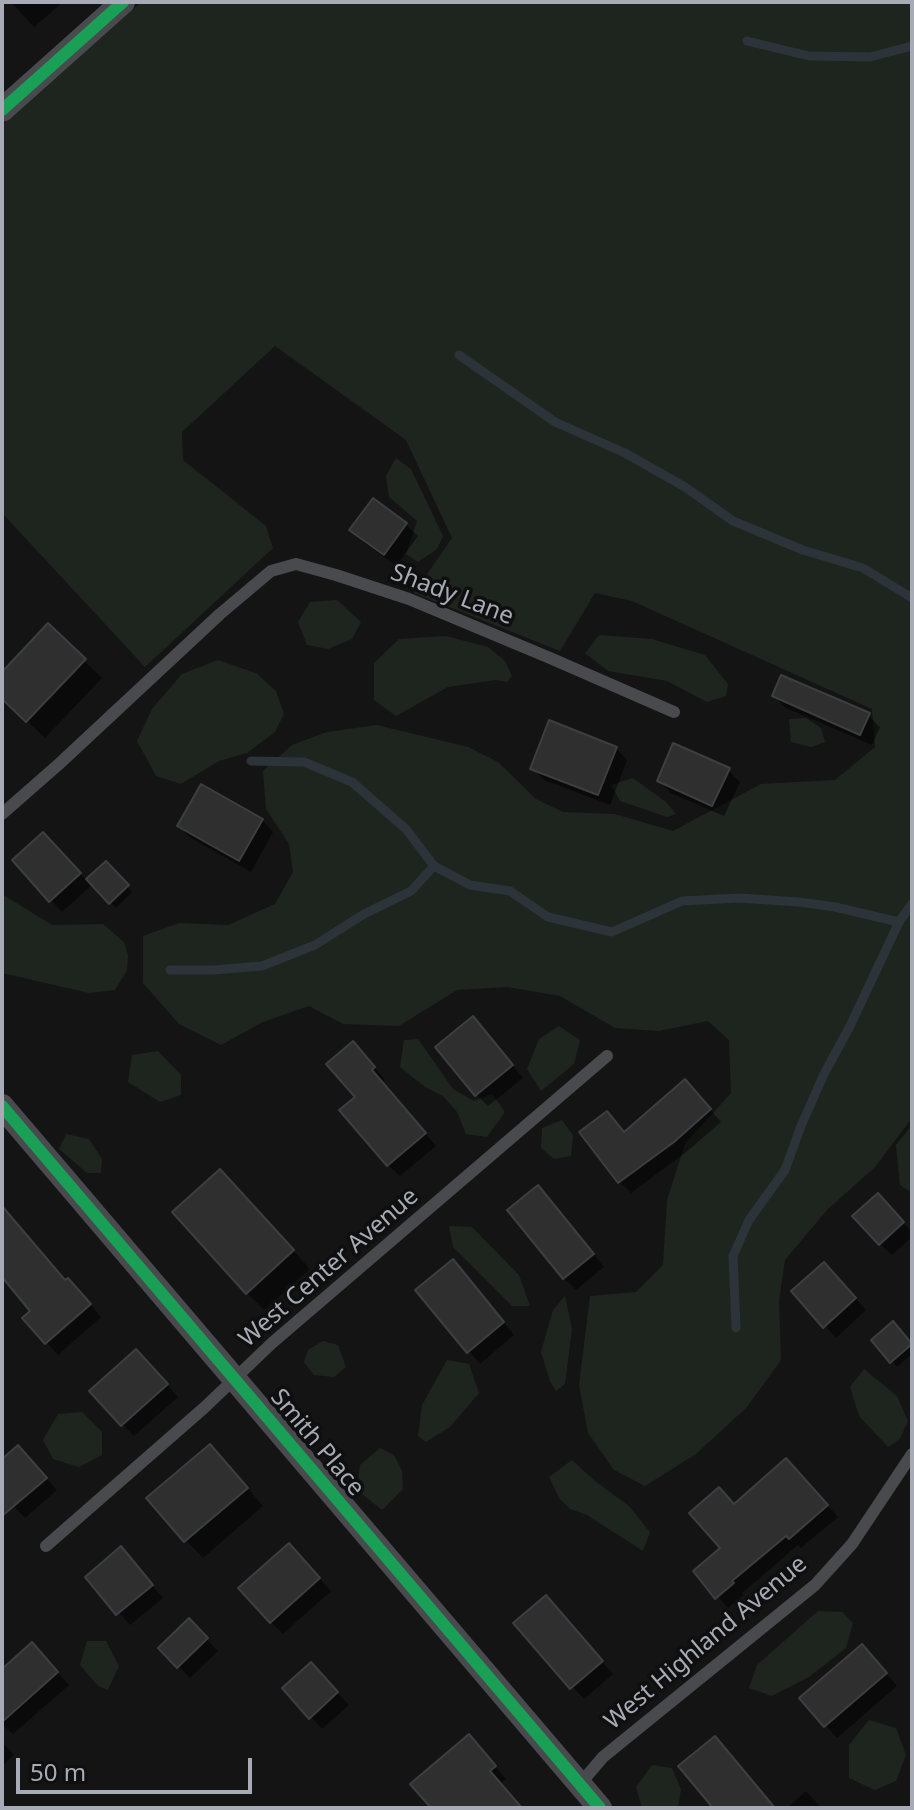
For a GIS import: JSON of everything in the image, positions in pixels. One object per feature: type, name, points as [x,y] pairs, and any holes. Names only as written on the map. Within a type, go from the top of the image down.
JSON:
[{"type":"street","points":[[2,110],[123,2]]},
{"type":"street","name":"Smith Place","points":[[2,1106],[600,1808]]},
{"type":"lane","name":"Shady Lane","points":[[2,814],[220,614],[271,571],[296,564],[409,599],[674,712]]},
{"type":"lane","name":"West Center Avenue","points":[[46,1546],[272,1343],[607,1056]]},
{"type":"lane","name":"West Highland Avenue","points":[[580,1784],[603,1757],[815,1585],[852,1544],[912,1454]]},
{"type":"shaded area","points":[[141,2],[912,2],[912,1118],[875,1167],[827,1210],[785,1260],[779,1301],[781,1360],[747,1407],[696,1454],[645,1486],[614,1470],[588,1433],[579,1385],[590,1296],[636,1292],[663,1265],[667,1200],[685,1144],[731,1093],[729,1040],[708,1021],[659,1031],[615,1028],[560,996],[507,987],[457,990],[399,1026],[343,1024],[309,1006],[263,1022],[221,1045],[179,1024],[143,983],[143,936],[179,923],[228,925],[275,904],[293,872],[289,844],[266,809],[263,771],[292,745],[327,732],[377,725],[468,747],[498,762],[536,799],[563,812],[615,814],[673,831],[761,784],[835,780],[875,747],[872,709],[632,601],[595,593],[560,651],[414,593],[452,538],[406,440],[275,346],[182,432],[183,460],[266,526],[273,548],[145,667],[2,513],[2,125]]},
{"type":"shaded area","points":[[396,458],[411,469],[443,536],[437,549],[418,562],[406,554],[417,521],[389,497],[386,476]]},
{"type":"shaded area","points":[[337,600],[361,622],[352,639],[328,649],[307,645],[298,622],[310,602]]},
{"type":"shaded area","points":[[599,635],[652,639],[705,655],[728,684],[726,696],[707,702],[667,681],[608,671],[585,653]]},
{"type":"shaded area","points":[[446,636],[488,647],[505,661],[512,676],[507,682],[496,680],[448,687],[396,716],[374,700],[374,663],[399,639]]},
{"type":"shaded area","points":[[218,660],[256,673],[276,691],[284,714],[275,732],[247,753],[219,761],[181,784],[156,776],[137,741],[152,709],[182,674]]},
{"type":"shaded area","points":[[806,718],[821,728],[825,742],[811,747],[791,742],[789,719]]},
{"type":"shaded area","points":[[633,778],[666,802],[676,814],[667,817],[620,801],[611,785]]},
{"type":"shaded area","points":[[2,894],[52,925],[103,924],[124,942],[128,955],[127,970],[115,990],[89,993],[2,973]]},
{"type":"shaded area","points":[[559,1026],[580,1040],[574,1064],[541,1091],[527,1069],[539,1039]]},
{"type":"shaded area","points":[[418,1039],[453,1089],[474,1101],[492,1094],[505,1112],[487,1137],[466,1134],[457,1112],[443,1096],[425,1087],[400,1067],[404,1040]]},
{"type":"shaded area","points":[[158,1051],[181,1075],[181,1095],[160,1102],[128,1082],[132,1055]]},
{"type":"shaded area","points":[[562,1120],[573,1135],[571,1156],[554,1159],[541,1148],[542,1128]]},
{"type":"shaded area","points":[[912,1125],[912,1193],[900,1185],[896,1145]]},
{"type":"shaded area","points":[[66,1134],[89,1139],[102,1159],[101,1173],[87,1173],[59,1149]]},
{"type":"shaded area","points":[[449,1226],[472,1227],[519,1275],[530,1306],[512,1306],[453,1247]]},
{"type":"shaded area","points":[[565,1296],[572,1329],[565,1384],[556,1391],[541,1352],[553,1310]]},
{"type":"shaded area","points":[[323,1341],[338,1345],[346,1367],[334,1377],[314,1375],[304,1362],[308,1350]]},
{"type":"shaded area","points":[[447,1360],[469,1364],[479,1393],[450,1427],[426,1442],[418,1436],[422,1405]]},
{"type":"shaded area","points":[[864,1369],[897,1396],[908,1421],[900,1439],[888,1447],[859,1416],[850,1387]]},
{"type":"shaded area","points":[[82,1412],[102,1432],[102,1455],[79,1467],[53,1459],[43,1440],[58,1414]]},
{"type":"shaded area","points":[[380,1448],[394,1455],[402,1471],[403,1489],[382,1510],[357,1490],[360,1465]]},
{"type":"shaded area","points":[[572,1460],[629,1506],[650,1532],[643,1551],[587,1515],[570,1509],[559,1498],[549,1477]]},
{"type":"shaded area","points":[[818,1611],[842,1612],[853,1623],[846,1648],[809,1677],[772,1696],[749,1688],[757,1665]]},
{"type":"shaded area","points":[[87,1641],[106,1641],[119,1666],[108,1690],[98,1686],[80,1665]]},
{"type":"shaded area","points":[[869,1720],[896,1728],[906,1755],[896,1781],[875,1790],[849,1778],[849,1745]]},
{"type":"shaded area","points":[[652,1765],[672,1768],[681,1789],[678,1808],[642,1808],[636,1787]]},
{"type":"building","points":[[373,498],[407,523],[384,555],[349,530]]},
{"type":"building","points":[[48,623],[86,659],[26,722],[2,699],[2,672]]},
{"type":"building","points":[[781,675],[870,713],[860,735],[772,696]]},
{"type":"building","points":[[549,720],[617,747],[598,795],[530,769]]},
{"type":"building","points":[[673,743],[730,768],[712,806],[657,781]]},
{"type":"building","points":[[201,784],[263,819],[239,861],[177,826]]},
{"type":"building","points":[[43,832],[81,873],[49,902],[12,860]]},
{"type":"building","points":[[106,861],[129,885],[109,904],[86,879]]},
{"type":"building","points":[[473,1016],[513,1065],[475,1096],[435,1047]]},
{"type":"building","points":[[353,1041],[375,1067],[372,1070],[426,1133],[387,1166],[339,1110],[355,1097],[326,1064]]},
{"type":"building","points":[[685,1079],[711,1109],[674,1142],[618,1183],[579,1132],[607,1111],[624,1132]]},
{"type":"building","points":[[220,1169],[294,1250],[246,1294],[172,1212]]},
{"type":"building","points":[[538,1185],[594,1254],[563,1279],[507,1210]]},
{"type":"building","points":[[878,1193],[904,1222],[879,1245],[852,1216]]},
{"type":"building","points":[[2,1206],[65,1280],[68,1278],[91,1304],[45,1344],[22,1318],[30,1311],[2,1277]]},
{"type":"building","points":[[453,1259],[504,1322],[467,1353],[415,1290]]},
{"type":"building","points":[[824,1262],[856,1298],[823,1328],[791,1291]]},
{"type":"building","points":[[893,1321],[912,1344],[890,1363],[871,1340]]},
{"type":"building","points":[[136,1349],[168,1384],[121,1426],[89,1391]]},
{"type":"building","points":[[210,1444],[248,1488],[184,1542],[146,1498]]},
{"type":"building","points":[[18,1445],[47,1478],[2,1516],[2,1459]]},
{"type":"building","points":[[786,1458],[828,1505],[789,1539],[786,1536],[715,1599],[693,1571],[720,1548],[689,1513],[719,1487],[734,1504]]},
{"type":"building","points":[[289,1543],[320,1578],[270,1623],[238,1588]]},
{"type":"building","points":[[121,1546],[153,1585],[116,1615],[85,1577]]},
{"type":"building","points":[[546,1595],[603,1661],[570,1689],[513,1623]]},
{"type":"building","points":[[189,1618],[208,1638],[177,1668],[158,1648]]},
{"type":"building","points":[[32,1642],[58,1672],[2,1722],[2,1669]]},
{"type":"building","points":[[862,1644],[887,1673],[824,1727],[799,1698]]},
{"type":"building","points":[[311,1662],[338,1692],[309,1719],[282,1688]]},
{"type":"building","points":[[469,1734],[496,1766],[490,1771],[522,1808],[431,1808],[410,1784]]},
{"type":"building","points":[[715,1736],[775,1808],[713,1808],[678,1766]]},
{"type":"waterway","points":[[747,41],[809,56],[870,57],[912,46]]},
{"type":"waterway","points":[[459,355],[555,422],[625,453],[685,487],[733,521],[803,550],[863,568],[912,598]]},
{"type":"waterway","points":[[251,761],[304,762],[352,782],[406,829],[434,866],[470,885],[510,891],[548,917],[612,932],[682,901],[739,898],[835,907],[899,922]]},
{"type":"waterway","points":[[170,970],[262,966],[315,945],[364,914],[411,891],[434,866]]},
{"type":"waterway","points":[[736,1328],[733,1256],[749,1220],[785,1170],[824,1074],[899,922],[912,904]]},
{"type":"cycle path","points":[[2,110],[123,2]]},
{"type":"cycle path","points":[[2,1106],[600,1808]]}]
